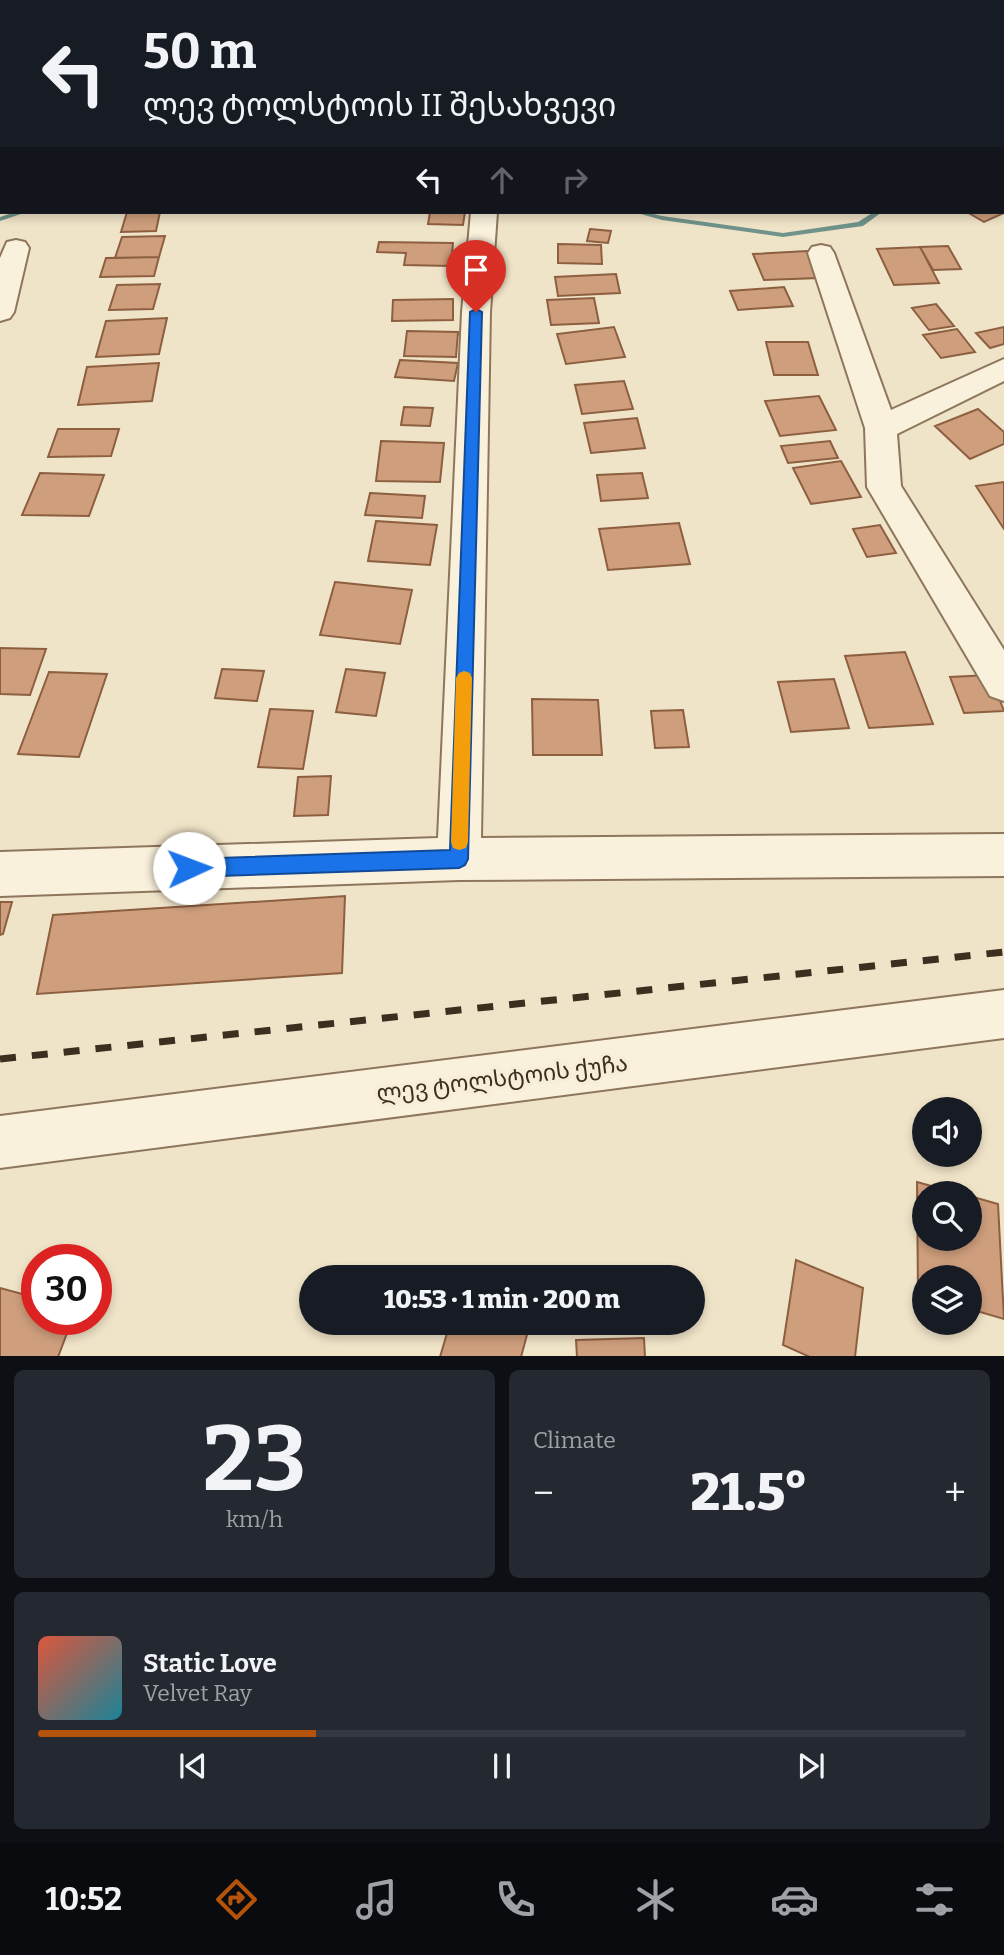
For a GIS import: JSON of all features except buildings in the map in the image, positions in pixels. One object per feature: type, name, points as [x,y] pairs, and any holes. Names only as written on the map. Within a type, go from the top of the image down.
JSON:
[{"type":"street","points":[[459,859],[476,312],[484,214]]},
{"type":"street","points":[[0,312],[16,248]]},
{"type":"street","points":[[821,253],[881,428],[884,487],[1004,684]]},
{"type":"street","points":[[881,428],[1004,369]]},
{"type":"street","points":[[0,874],[459,859],[1004,855]]},
{"type":"street","name":"ლევ ტოლსტოის ქუჩა","points":[[0,1142],[1004,1014]]},
{"type":"waterway","points":[[0,219],[16,214]]},
{"type":"waterway","points":[[646,214],[783,235],[860,224],[875,214]]},
{"type":"railway","points":[[0,1059],[1004,952]]},
{"type":"slow traffic","points":[[459,842],[464,678]]},
{"type":"route","points":[[189,868],[459,859],[476,312]]}]
